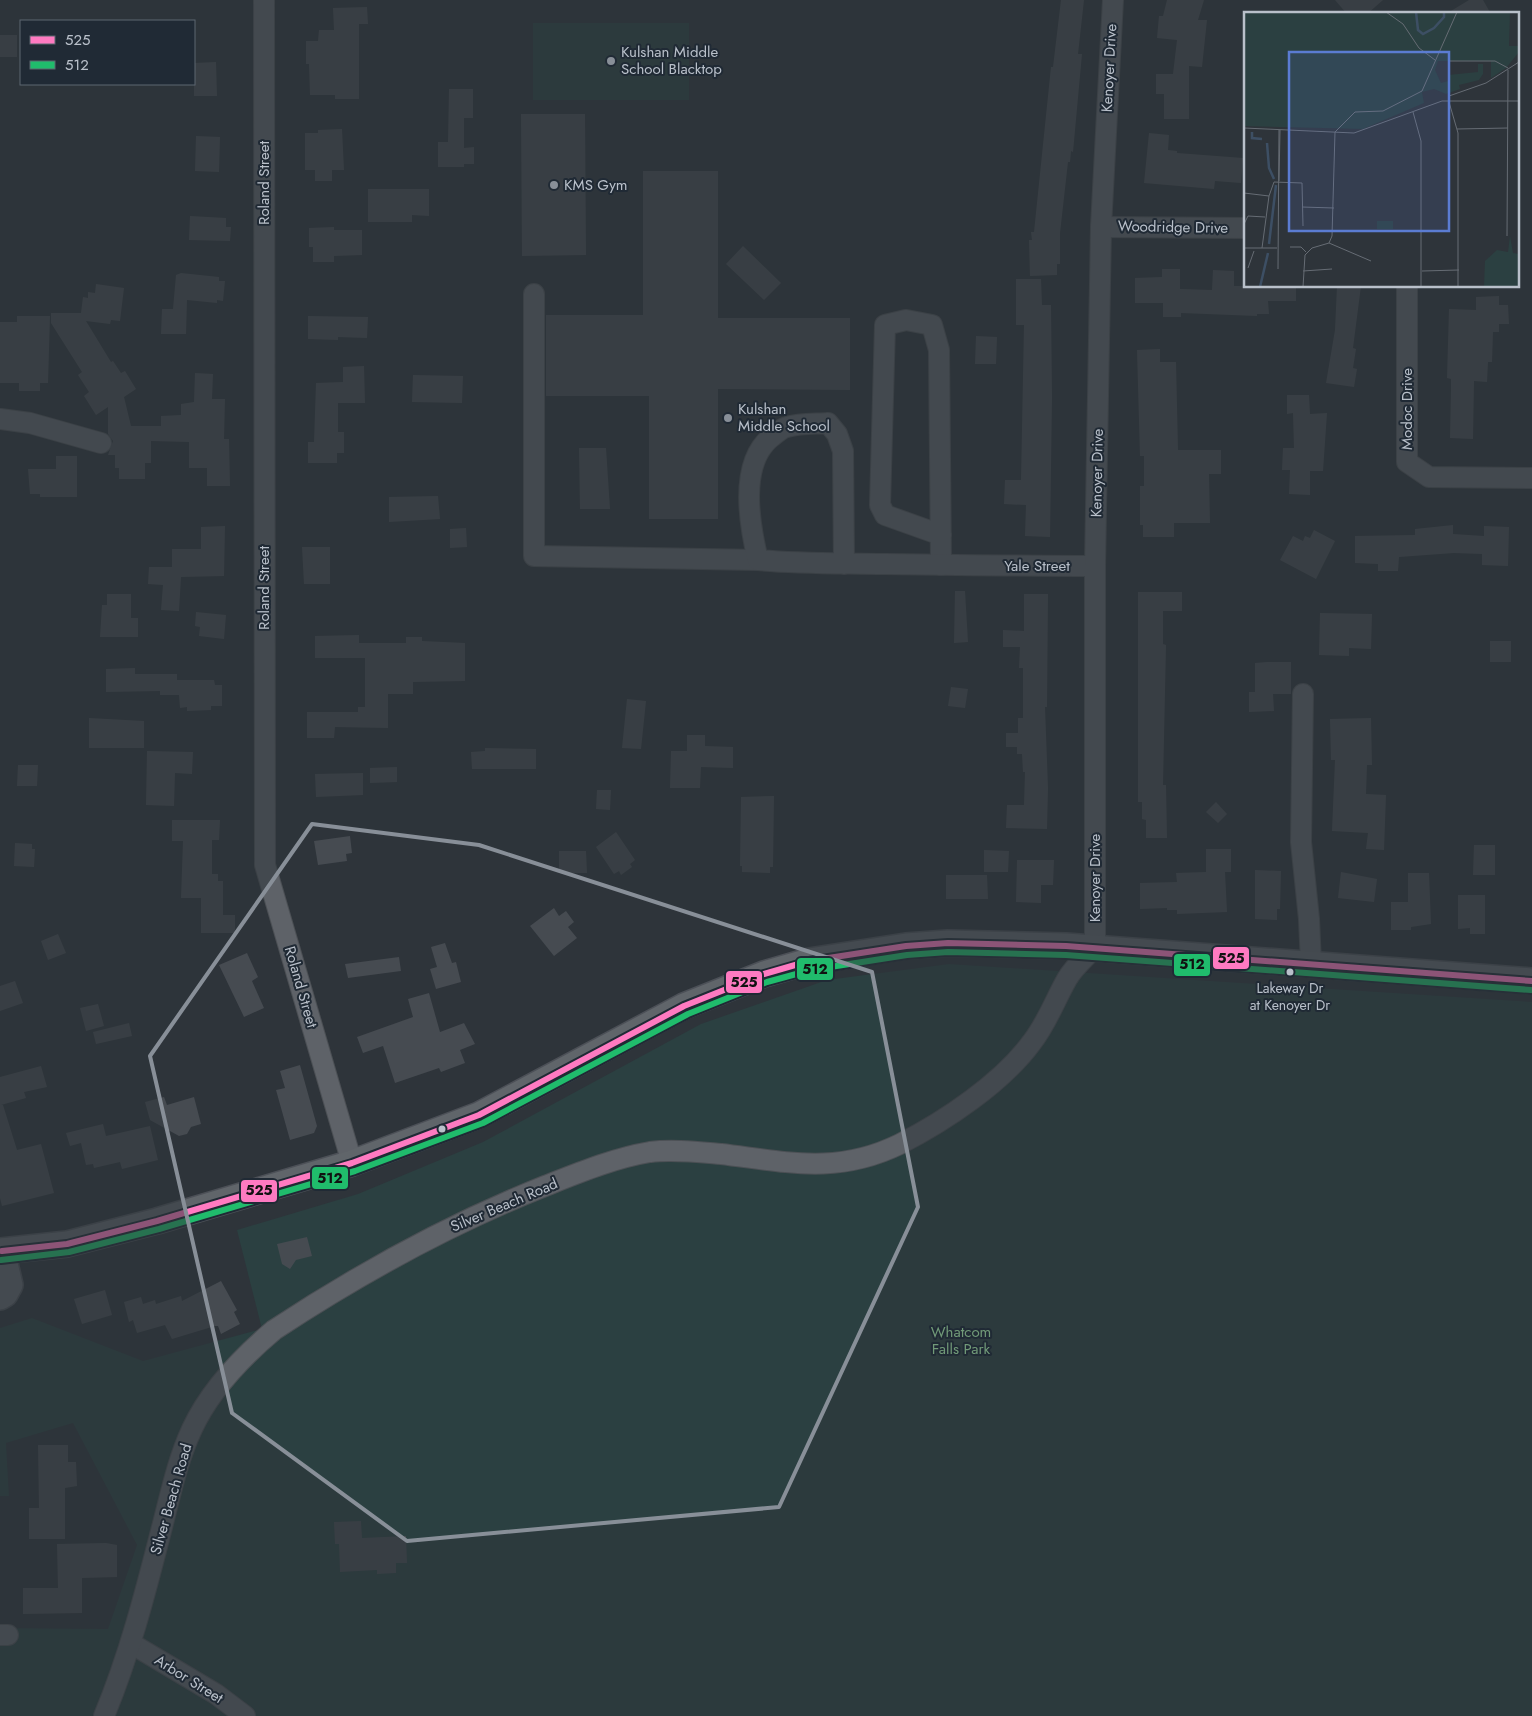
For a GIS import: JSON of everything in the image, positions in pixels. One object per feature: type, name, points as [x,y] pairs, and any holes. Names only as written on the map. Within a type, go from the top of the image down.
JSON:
[{"type":"main road","points":[[0,1297],[5,1294],[10,1285],[1,1248],[67,1244],[157,1221],[352,1163],[479,1115],[684,1006],[769,972],[809,961],[948,942],[1095,947],[1532,981]]},
{"type":"street","name":"Roland Street","points":[[264,0],[265,865],[352,1163]]},
{"type":"street","name":"Kenoyer Drive","points":[[1095,947],[1095,566],[1101,227],[1113,0]]},
{"type":"street","name":"Woodridge Drive","points":[[1101,227],[1244,228]]},
{"type":"street","name":"Modoc Drive","points":[[1407,288],[1407,462],[1429,477],[1532,478]]},
{"type":"street","name":"Yale Street","points":[[534,294],[534,556],[758,560],[844,564],[1095,566]]},
{"type":"street","points":[[940,535],[885,515],[880,505],[885,325],[906,320],[932,325],[939,350],[941,565]]},
{"type":"street","points":[[0,419],[30,423],[102,443]]},
{"type":"street","points":[[758,560],[750,512],[750,471],[756,453],[770,438],[785,427],[828,423],[837,434],[843,451],[844,564]]},
{"type":"street","points":[[1303,694],[1301,842],[1309,919],[1311,964]]},
{"type":"street","name":"Silver Beach Road","points":[[104,1716],[132,1644],[176,1473],[192,1429],[207,1403],[230,1373],[255,1346],[274,1330],[453,1225],[570,1176],[634,1156],[652,1152],[696,1152],[792,1162],[835,1164],[872,1155],[901,1143],[976,1095],[1006,1070],[1032,1042],[1046,1021],[1068,977],[1095,947]]},
{"type":"street","name":"Arbor Street","points":[[132,1644],[216,1694],[245,1716]]},
{"type":"highlighted area","points":[[312,824],[479,845],[872,972],[918,1207],[779,1507],[407,1541],[232,1413],[150,1056]]},
{"type":"green space","name":"Kulshan Middle School Blacktop","points":[[533,23],[689,23],[689,100],[533,100]]},
{"type":"green space","name":"Whatcom Falls Park","points":[[949,964],[1532,1002],[1532,1716],[0,1716],[0,1628],[108,1629],[137,1545],[73,1423],[6,1443],[9,1496],[0,1496],[0,1328],[32,1318],[143,1361],[262,1329],[237,1230],[358,1194],[483,1142],[701,1024],[827,980]]},
{"type":"building","points":[[1061,0],[1084,0],[1078,54],[1082,54],[1073,152],[1071,151],[1070,162],[1068,162],[1060,233],[1060,264],[1057,264],[1057,275],[1030,276],[1029,240],[1032,240],[1031,232],[1034,232],[1051,67],[1053,67]]},
{"type":"building","points":[[1167,0],[1204,0],[1198,20],[1207,20],[1202,67],[1189,66],[1189,119],[1164,119],[1164,94],[1156,94],[1156,74],[1173,74],[1177,40],[1157,38],[1159,16],[1163,16]]},
{"type":"building","points":[[1335,0],[1383,0],[1369,12],[1345,12]]},
{"type":"building","points":[[1469,0],[1483,0],[1490,12],[1449,12]]},
{"type":"building","points":[[367,7],[368,24],[359,24],[359,99],[335,99],[335,95],[310,95],[309,64],[306,64],[306,41],[318,41],[319,30],[334,30],[333,8]]},
{"type":"building","points":[[0,35],[17,35],[17,57],[0,57]]},
{"type":"building","points":[[216,62],[217,96],[194,96],[195,63]]},
{"type":"building","points":[[449,89],[473,89],[473,118],[464,118],[464,148],[474,147],[474,164],[464,164],[464,167],[438,167],[438,142],[448,142]]},
{"type":"building","name":"KMS Gym","points":[[521,114],[585,114],[586,255],[522,256]]},
{"type":"building","points":[[342,129],[344,170],[332,170],[332,181],[315,181],[315,170],[305,170],[305,133],[318,133],[318,130]]},
{"type":"building","points":[[1149,133],[1169,135],[1168,150],[1177,151],[1177,153],[1243,158],[1241,183],[1215,181],[1214,189],[1144,183]]},
{"type":"building","points":[[196,136],[220,137],[219,172],[195,171]]},
{"type":"building","points":[[643,171],[718,171],[718,318],[850,318],[850,390],[718,389],[718,519],[649,519],[649,396],[546,396],[546,315],[643,315]]},
{"type":"building","points":[[368,189],[429,189],[429,216],[412,215],[412,222],[368,222]]},
{"type":"building","points":[[190,216],[226,218],[226,227],[231,227],[230,241],[189,240]]},
{"type":"building","points":[[334,227],[334,230],[362,230],[362,255],[334,256],[334,262],[313,262],[313,247],[309,247],[309,228]]},
{"type":"building","points":[[743,246],[781,283],[764,300],[726,264]]},
{"type":"building","points":[[1162,269],[1180,269],[1180,289],[1212,290],[1213,270],[1234,271],[1234,286],[1244,286],[1244,288],[1296,288],[1296,301],[1268,301],[1269,314],[1257,314],[1257,316],[1181,313],[1181,317],[1163,317],[1163,303],[1135,303],[1135,278],[1162,277]]},
{"type":"building","points":[[181,273],[219,277],[219,281],[225,281],[223,301],[217,300],[217,303],[187,300],[186,334],[161,334],[162,309],[173,309],[176,275]]},
{"type":"building","points":[[1016,279],[1041,279],[1042,305],[1051,305],[1050,537],[1025,536],[1026,505],[1004,504],[1005,480],[1021,480],[1024,325],[1016,325]]},
{"type":"building","points":[[96,284],[124,288],[120,321],[111,320],[110,324],[86,321],[111,362],[113,361],[121,373],[125,371],[136,389],[124,397],[131,426],[161,426],[161,416],[181,415],[181,404],[194,402],[195,373],[213,374],[212,399],[225,399],[224,439],[229,439],[230,486],[207,486],[207,468],[189,468],[189,442],[151,441],[151,463],[145,463],[145,479],[119,479],[119,468],[115,468],[115,455],[108,455],[113,441],[108,434],[108,407],[96,415],[84,396],[89,392],[78,375],[82,372],[51,323],[51,313],[81,313],[83,297],[88,298],[88,292],[95,293]]},
{"type":"building","points":[[1337,288],[1361,288],[1353,348],[1356,349],[1353,368],[1357,369],[1354,387],[1326,383],[1335,330]]},
{"type":"building","points":[[1499,296],[1499,305],[1508,305],[1509,324],[1499,324],[1499,332],[1493,332],[1492,362],[1488,362],[1487,382],[1474,381],[1473,439],[1450,438],[1451,379],[1447,378],[1449,309],[1476,310],[1476,297]]},
{"type":"building","points":[[17,316],[50,316],[48,383],[40,383],[40,391],[19,391],[19,383],[0,383],[0,322],[17,322]]},
{"type":"building","points":[[308,316],[368,317],[367,338],[338,337],[338,340],[308,339]]},
{"type":"building","points":[[976,336],[997,337],[996,364],[975,364]]},
{"type":"building","points":[[1160,349],[1160,362],[1176,362],[1178,450],[1221,450],[1221,474],[1209,474],[1210,523],[1174,523],[1174,537],[1143,537],[1143,525],[1140,525],[1140,486],[1144,486],[1144,456],[1140,456],[1137,350]]},
{"type":"building","points":[[364,366],[365,403],[338,403],[338,432],[344,432],[344,453],[337,453],[337,463],[308,463],[308,442],[314,442],[316,383],[343,382],[343,367]]},
{"type":"building","points":[[413,375],[463,376],[462,403],[412,402]]},
{"type":"building","points":[[1287,395],[1309,395],[1310,414],[1327,413],[1323,471],[1310,471],[1310,495],[1289,494],[1290,470],[1282,470],[1283,448],[1294,448],[1293,413],[1287,414]]},
{"type":"building","points":[[579,448],[606,448],[610,509],[580,509]]},
{"type":"building","points":[[56,456],[77,456],[77,497],[40,497],[40,494],[30,494],[28,469],[56,469]]},
{"type":"building","points":[[438,496],[440,519],[389,522],[389,497]]},
{"type":"building","points":[[1453,525],[1453,534],[1484,536],[1484,526],[1509,527],[1508,566],[1482,565],[1482,554],[1454,553],[1399,557],[1398,571],[1378,571],[1378,564],[1355,563],[1355,536],[1415,535],[1415,529]]},
{"type":"building","points":[[225,526],[224,576],[181,577],[179,611],[161,610],[163,585],[148,584],[149,567],[172,567],[172,549],[201,549],[201,527]]},
{"type":"building","points":[[466,528],[467,547],[450,548],[450,529]]},
{"type":"building","points":[[1314,530],[1335,541],[1316,579],[1280,560],[1293,536],[1303,541],[1305,536],[1310,538]]},
{"type":"building","points":[[302,547],[330,547],[330,584],[304,584]]},
{"type":"building","points":[[955,591],[965,591],[968,642],[954,643]]},
{"type":"building","points":[[1138,592],[1182,592],[1182,611],[1163,611],[1163,644],[1166,645],[1163,785],[1166,785],[1167,838],[1146,838],[1146,820],[1142,819],[1142,802],[1138,802]]},
{"type":"building","points":[[107,594],[131,594],[131,618],[138,618],[138,637],[100,637],[102,605],[107,605]]},
{"type":"building","points":[[1024,594],[1048,594],[1047,707],[1045,707],[1048,788],[1047,829],[1006,828],[1007,805],[1024,805],[1025,772],[1023,772],[1022,754],[1017,754],[1017,747],[1006,747],[1006,733],[1018,733],[1018,718],[1023,718],[1023,668],[1019,668],[1020,647],[1003,647],[1003,630],[1024,631]]},
{"type":"building","points":[[196,612],[226,615],[224,639],[199,636],[200,627],[195,626]]},
{"type":"building","points":[[1320,613],[1372,614],[1371,649],[1349,648],[1349,656],[1319,655]]},
{"type":"building","points":[[359,635],[359,643],[406,643],[406,637],[422,637],[422,641],[465,643],[465,681],[413,682],[413,694],[388,694],[388,728],[335,727],[334,738],[307,738],[307,712],[358,712],[358,707],[365,707],[365,658],[315,658],[315,636]]},
{"type":"building","points":[[1490,641],[1511,641],[1511,662],[1490,662]]},
{"type":"building","points":[[1291,662],[1291,694],[1273,694],[1274,711],[1249,712],[1249,692],[1255,692],[1255,663]]},
{"type":"building","points":[[135,668],[135,674],[177,674],[177,680],[214,680],[215,685],[222,685],[222,706],[211,706],[211,710],[187,711],[187,707],[180,708],[179,695],[160,695],[160,691],[106,692],[106,669]]},
{"type":"building","points":[[951,687],[968,689],[965,708],[948,706]]},
{"type":"building","points":[[627,699],[646,701],[641,749],[622,748]]},
{"type":"building","points":[[89,718],[144,721],[144,748],[89,748]]},
{"type":"building","points":[[1371,718],[1372,765],[1367,765],[1366,794],[1386,795],[1384,850],[1366,849],[1368,833],[1332,831],[1335,760],[1331,760],[1330,719]]},
{"type":"building","points":[[687,735],[705,735],[705,746],[733,747],[733,768],[701,767],[700,788],[670,788],[671,751],[687,751]]},
{"type":"building","points":[[485,748],[536,749],[536,769],[472,769],[471,752],[485,751]]},
{"type":"building","points":[[147,751],[193,752],[192,774],[175,773],[174,806],[146,805]]},
{"type":"building","points":[[18,765],[38,765],[37,786],[17,786]]},
{"type":"building","points":[[397,767],[397,782],[370,783],[370,768]]},
{"type":"building","points":[[363,773],[363,795],[316,797],[315,774]]},
{"type":"building","points":[[597,790],[611,790],[610,810],[596,809]]},
{"type":"building","points":[[774,796],[773,867],[770,867],[770,873],[742,872],[742,866],[740,866],[741,797]]},
{"type":"building","points":[[1216,802],[1227,814],[1218,823],[1206,812]]},
{"type":"building","points":[[172,820],[220,820],[219,840],[212,840],[212,874],[218,874],[218,881],[223,881],[223,915],[235,915],[235,933],[201,933],[201,898],[181,898],[183,841],[172,841]]},
{"type":"building","points":[[616,832],[635,860],[630,864],[632,867],[621,875],[619,871],[614,874],[596,847]]},
{"type":"building","points":[[350,836],[352,853],[346,854],[347,861],[318,865],[314,841]]},
{"type":"building","points":[[15,843],[32,844],[32,849],[35,849],[34,867],[14,866]]},
{"type":"building","points":[[1474,845],[1495,845],[1495,875],[1473,875]]},
{"type":"building","points":[[1206,849],[1231,849],[1231,872],[1225,872],[1227,912],[1177,914],[1177,910],[1167,910],[1167,908],[1140,909],[1140,883],[1177,882],[1176,873],[1206,872]]},
{"type":"building","points":[[984,850],[1009,851],[1008,872],[984,872]]},
{"type":"building","points":[[559,851],[586,851],[587,873],[559,873]]},
{"type":"building","points":[[1017,860],[1054,860],[1053,885],[1041,885],[1041,903],[1016,902]]},
{"type":"building","points":[[1255,870],[1281,871],[1280,909],[1277,909],[1277,920],[1255,919]]},
{"type":"building","points":[[1341,872],[1377,879],[1374,902],[1338,898]]},
{"type":"building","points":[[1408,873],[1429,873],[1431,924],[1411,927],[1411,930],[1391,930],[1391,902],[1408,902]]},
{"type":"building","points":[[946,875],[987,875],[988,899],[946,899]]},
{"type":"building","points":[[1458,895],[1485,895],[1485,934],[1470,934],[1470,928],[1458,929]]},
{"type":"building","points":[[554,908],[559,916],[566,911],[574,922],[568,927],[577,938],[554,956],[530,926]]},
{"type":"building","points":[[58,934],[66,953],[48,960],[41,941]]},
{"type":"building","points":[[445,943],[452,963],[456,962],[461,982],[436,989],[430,969],[437,967],[431,947]]},
{"type":"building","points":[[247,953],[258,977],[252,981],[264,1008],[244,1017],[219,965]]},
{"type":"building","points":[[399,957],[401,971],[348,978],[345,964]]},
{"type":"building","points":[[15,981],[23,1003],[0,1011],[0,986]]},
{"type":"building","points":[[429,993],[440,1032],[464,1023],[475,1044],[460,1050],[465,1063],[441,1072],[439,1068],[395,1083],[383,1046],[363,1053],[357,1037],[413,1017],[408,999]]},
{"type":"building","points":[[98,1004],[104,1026],[86,1031],[80,1008]]},
{"type":"building","points":[[129,1023],[132,1036],[96,1044],[93,1032]]},
{"type":"building","points":[[300,1065],[317,1126],[314,1133],[290,1140],[276,1090],[285,1088],[280,1071]]},
{"type":"building","points":[[41,1066],[47,1087],[24,1092],[26,1098],[1,1105],[3,1105],[17,1150],[41,1144],[54,1193],[2,1206],[0,1198],[0,1077]]},
{"type":"building","points":[[164,1097],[167,1105],[194,1097],[201,1124],[191,1127],[187,1134],[179,1136],[150,1120],[145,1102]]},
{"type":"building","points":[[103,1124],[106,1136],[150,1126],[158,1160],[122,1169],[120,1162],[94,1168],[93,1164],[86,1165],[81,1143],[70,1146],[66,1133]]},
{"type":"building","points":[[307,1237],[312,1256],[296,1260],[290,1269],[282,1264],[277,1244]]},
{"type":"building","points":[[221,1281],[237,1310],[234,1312],[240,1324],[221,1334],[218,1326],[215,1326],[172,1339],[165,1325],[137,1333],[133,1320],[129,1322],[124,1302],[141,1297],[143,1304],[155,1300],[156,1304],[181,1296],[182,1301]]},
{"type":"building","points":[[105,1290],[112,1315],[82,1324],[74,1299]]},
{"type":"building","points":[[38,1445],[68,1445],[68,1462],[76,1462],[77,1486],[65,1488],[65,1539],[29,1539],[29,1508],[39,1508]]},
{"type":"building","points":[[361,1521],[362,1538],[406,1536],[407,1563],[396,1563],[396,1573],[377,1574],[377,1570],[340,1572],[339,1544],[335,1544],[334,1522]]},
{"type":"building","points":[[106,1543],[117,1545],[117,1577],[82,1578],[82,1613],[23,1614],[23,1588],[58,1588],[57,1544]]},
{"type":"transit line","name":"525","points":[[2,1251],[67,1244],[157,1221],[352,1163],[479,1115],[684,1006],[764,974],[809,961],[906,946],[948,943],[1066,946],[1532,981]]},
{"type":"transit line","name":"512","points":[[1,1260],[69,1252],[159,1229],[355,1171],[483,1123],[688,1014],[767,982],[811,970],[907,955],[948,952],[1066,955],[1531,990]]},
{"type":"place","name":"Kulshan Middle School Blacktop","points":[[611,61]]},
{"type":"place","name":"KMS Gym","points":[[554,185]]},
{"type":"place","name":"Kulshan Middle School","points":[[728,418]]},
{"type":"place","name":"Lakeway Dr at Kenoyer Dr","points":[[1290,972]]}]
